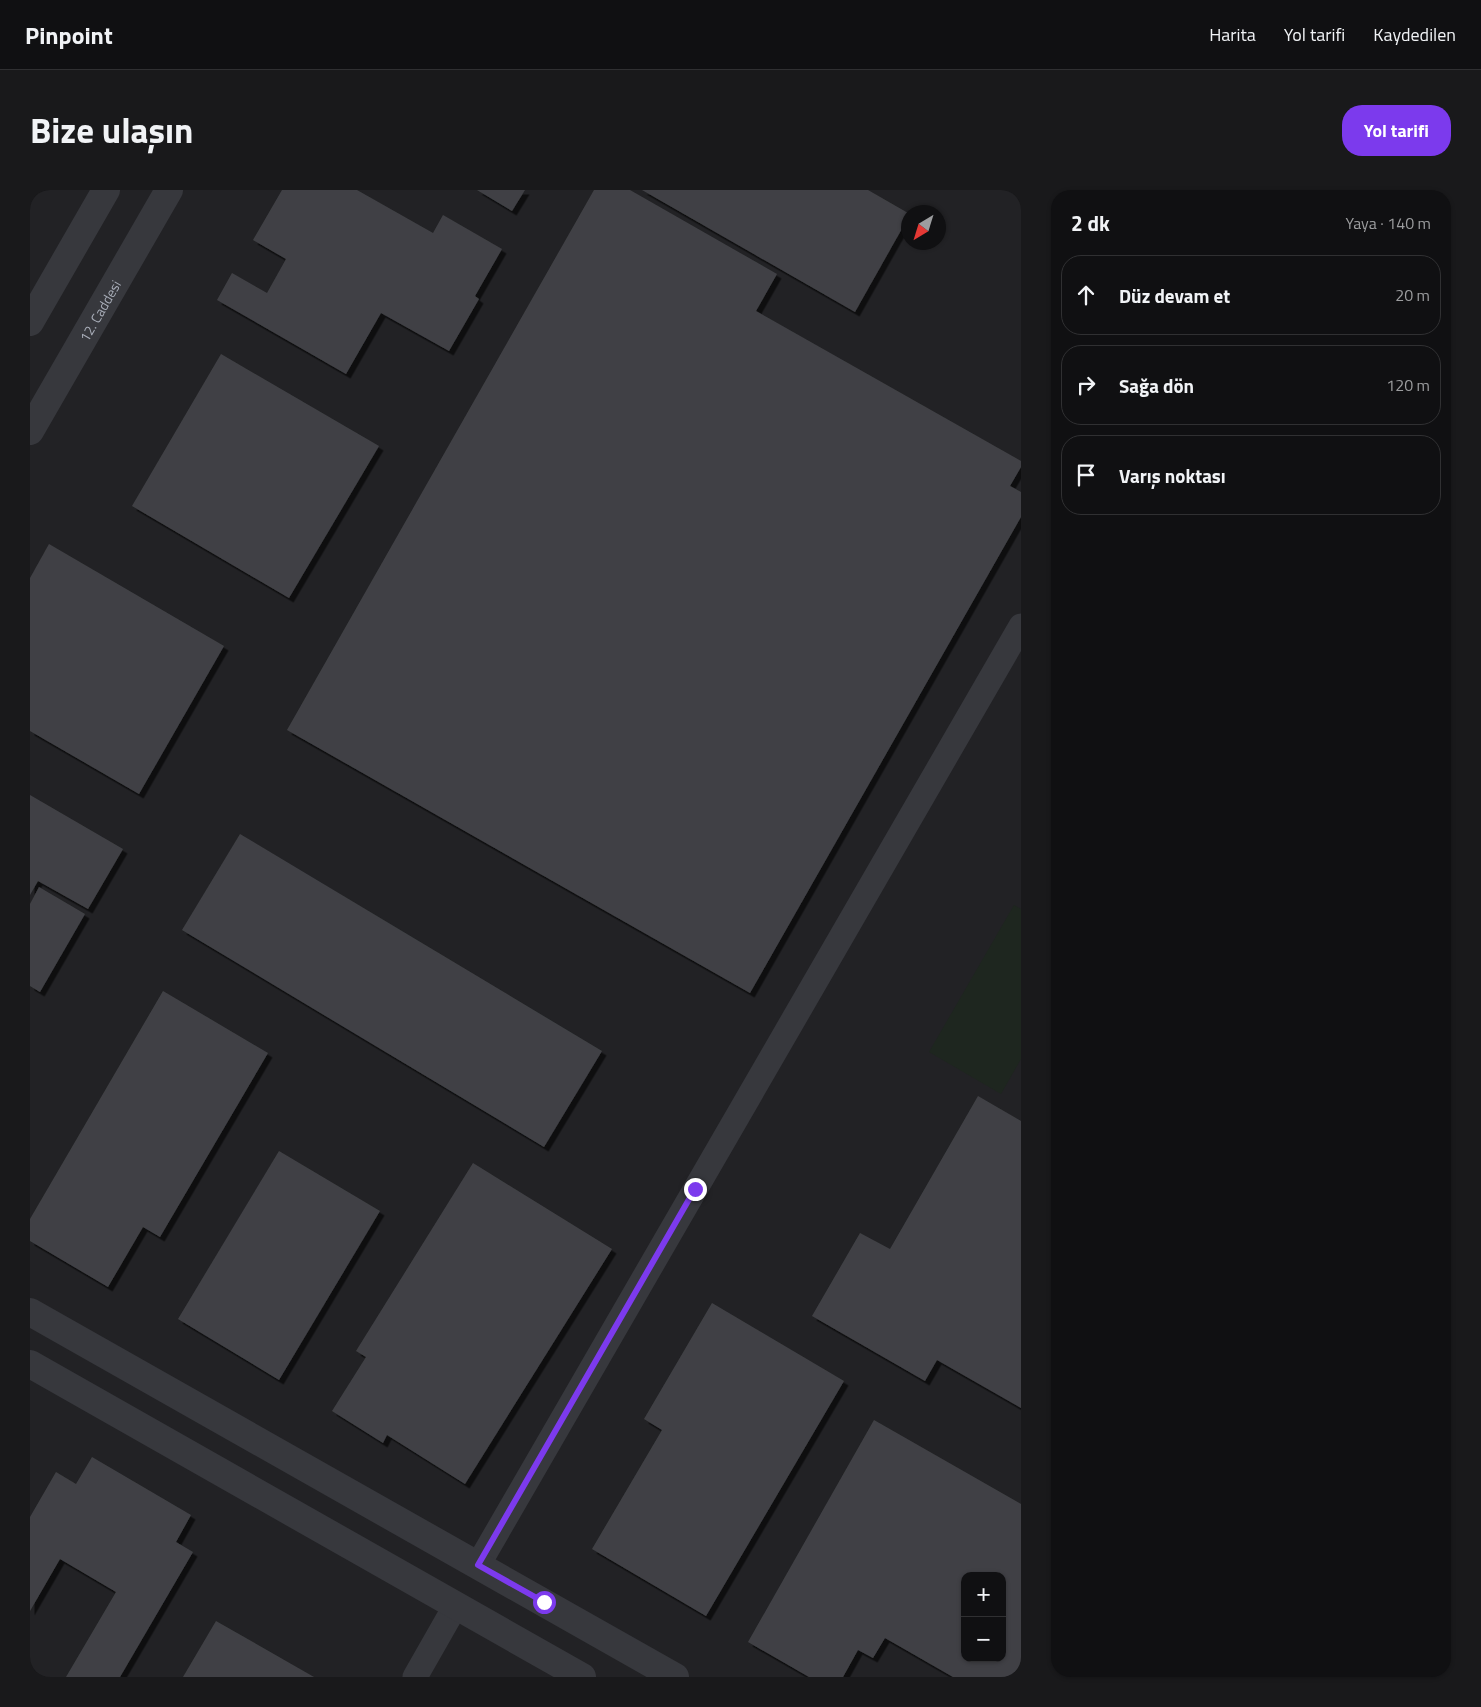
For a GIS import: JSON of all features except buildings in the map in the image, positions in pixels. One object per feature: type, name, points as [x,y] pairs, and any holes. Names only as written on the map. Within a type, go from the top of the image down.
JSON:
[{"type":"street","points":[[30,322],[106,190]]},
{"type":"street","name":"12. Caddesi","points":[[30,431],[169,190]]},
{"type":"street","points":[[478,1565],[1021,626]]},
{"type":"street","points":[[30,1312],[676,1677]]},
{"type":"street","points":[[30,1364],[582,1677]]},
{"type":"street","points":[[415,1677],[456,1605]]},
{"type":"shaded area","points":[[30,190],[1021,190],[1021,1677],[30,1677]]},
{"type":"shaded area","points":[[1014,905],[1021,909],[1021,1059],[1001,1094],[929,1052]]},
{"type":"route","points":[[544,1602],[478,1565],[695,1189]]}]
